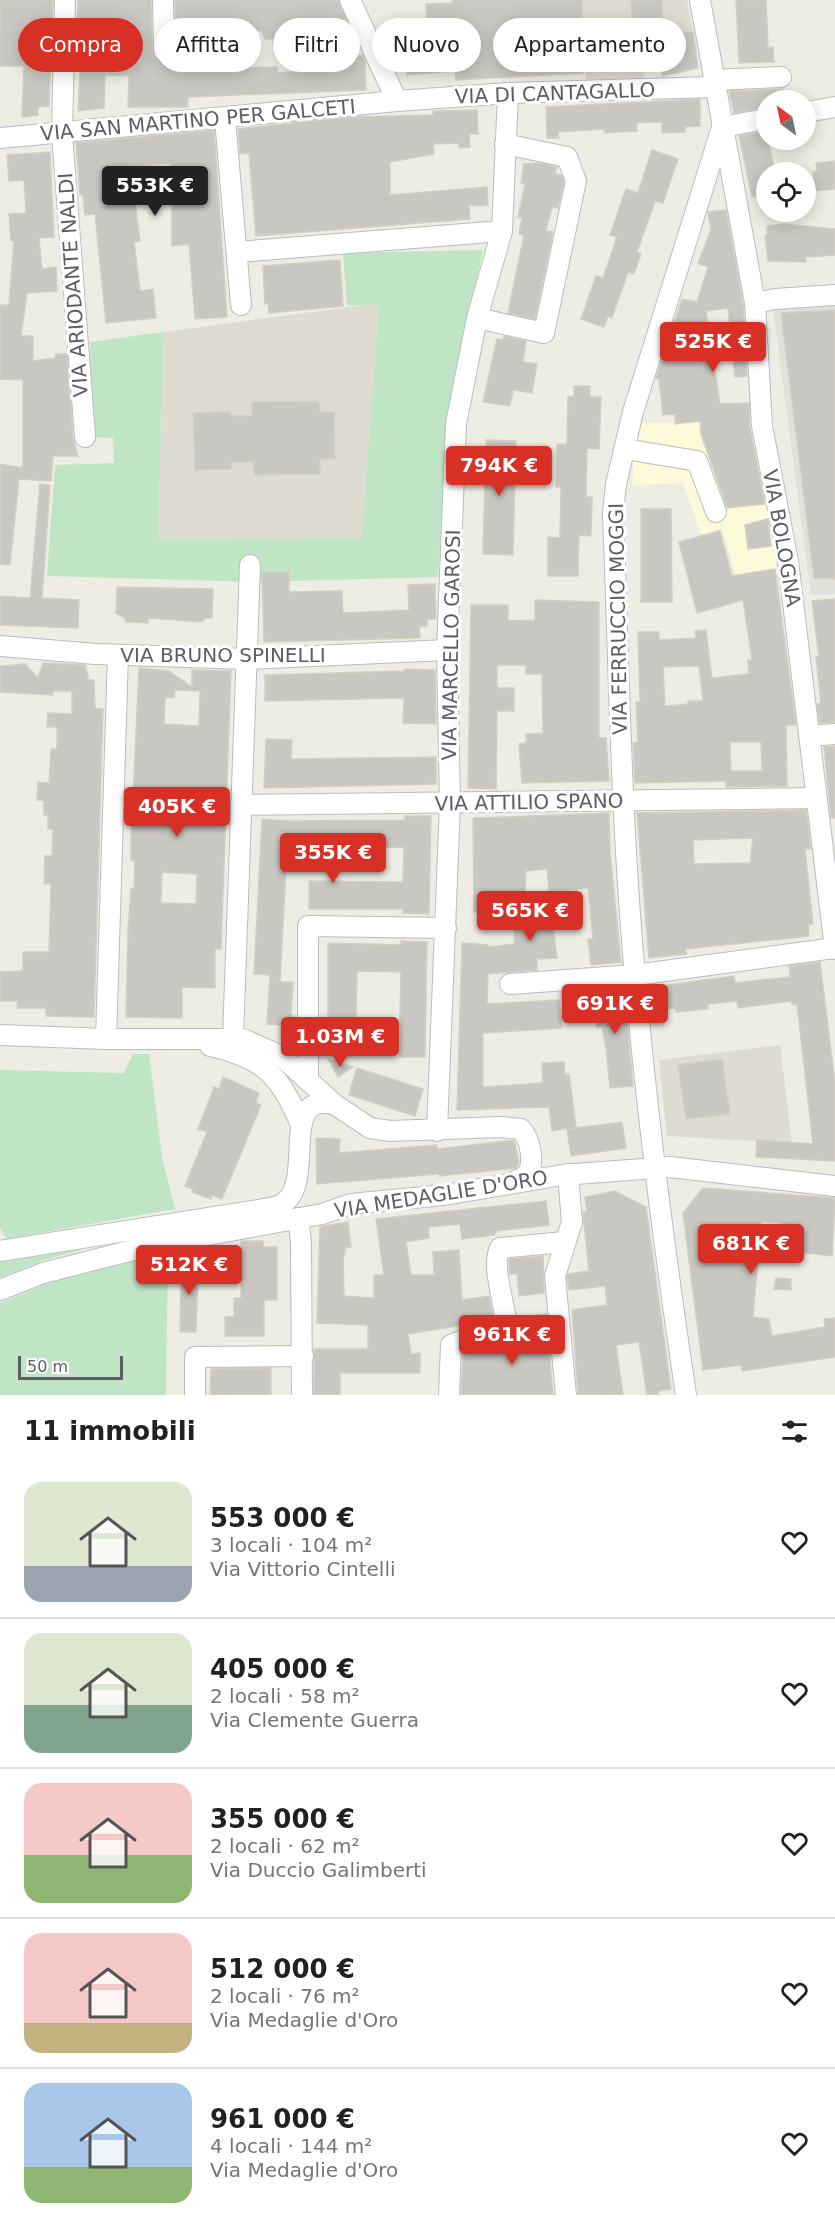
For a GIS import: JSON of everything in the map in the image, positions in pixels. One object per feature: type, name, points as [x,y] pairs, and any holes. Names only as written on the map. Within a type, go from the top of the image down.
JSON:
[{"type":"street","name":"VIA ARIODANTE NALDI","points":[[65,0],[62,134],[85,437]]},
{"type":"street","points":[[163,0],[163,18]]},
{"type":"street","points":[[350,0],[397,101]]},
{"type":"street","name":"VIA BOLOGNA","points":[[700,0],[732,191],[755,303],[762,426],[788,561],[816,798],[828,834],[835,949]]},
{"type":"street","points":[[713,83],[781,77]]},
{"type":"street","name":"VIA DI CANTAGALLO","points":[[397,101],[713,83]]},
{"type":"street","name":"VIA MARCELLO GAROSI","points":[[437,1131],[450,803],[447,650],[456,424],[477,318],[501,231],[508,93]]},
{"type":"street","name":"VIA SAN MARTINO PER GALCETI","points":[[0,142],[397,101]]},
{"type":"street","points":[[816,110],[835,107]]},
{"type":"street","points":[[225,118],[241,305]]},
{"type":"street","points":[[722,127],[756,121]]},
{"type":"street","name":"VIA FERRUCCIO MOGGI","points":[[686,1395],[653,1167],[634,975],[623,801],[614,513],[616,484],[633,412],[722,127]]},
{"type":"street","points":[[477,318],[544,333],[576,181],[567,158],[506,144]]},
{"type":"street","points":[[700,194],[718,188],[732,191]]},
{"type":"street","points":[[237,252],[501,231]]},
{"type":"street","points":[[755,303],[775,299],[835,296]]},
{"type":"street","points":[[625,449],[697,460],[716,512]]},
{"type":"street","points":[[233,1038],[250,566]]},
{"type":"street","name":"VIA BRUNO SPINELLI","points":[[0,646],[118,655],[247,659],[447,650]]},
{"type":"street","points":[[106,1039],[118,655]]},
{"type":"street","points":[[809,736],[835,734]]},
{"type":"street","name":"VIA ATTILIO SPANO","points":[[242,806],[816,798]]},
{"type":"street","points":[[308,1078],[308,926],[446,928]]},
{"type":"street","points":[[510,984],[634,975],[835,949]]},
{"type":"street","points":[[0,1035],[181,1040],[233,1038],[263,1046],[281,1056],[308,1078],[334,1104],[362,1124],[390,1131],[517,1128],[527,1136],[535,1164],[543,1172],[565,1174]]},
{"type":"street","points":[[181,1040],[233,1051],[256,1061],[280,1083],[301,1125]]},
{"type":"street","points":[[334,1104],[312,1105],[305,1112],[301,1125],[298,1180],[303,1196],[310,1204],[351,1204]]},
{"type":"street","points":[[617,1169],[632,1159],[643,1142],[650,1123]]},
{"type":"street","points":[[513,1182],[528,1173],[531,1154]]},
{"type":"street","name":"VIA MEDAGLIE D'ORO","points":[[0,1290],[43,1273],[153,1245],[322,1214],[351,1204],[444,1195],[565,1174],[653,1167],[835,1186]]},
{"type":"street","name":"VIA MEDAGLIE D'ORO","points":[[565,1174],[572,1222],[555,1275],[566,1395]]},
{"type":"street","points":[[0,1251],[264,1209],[287,1200],[298,1180]]},
{"type":"street","points":[[298,1218],[302,1242],[302,1395]]},
{"type":"street","points":[[449,1395],[451,1346],[461,1341],[507,1335],[504,1298],[495,1258],[500,1248],[564,1242]]},
{"type":"street","points":[[195,1395],[195,1358],[303,1356]]},
{"type":"shaded area","points":[[582,0],[687,0],[693,32],[686,33],[686,18],[583,18]]},
{"type":"shaded area","points":[[586,72],[643,72],[645,80],[586,81]]},
{"type":"shaded area","points":[[379,303],[363,538],[158,540],[164,332]]},
{"type":"shaded area","points":[[835,304],[835,594],[811,595],[773,308]]},
{"type":"shaded area","points":[[636,423],[757,423],[777,573],[736,575],[722,529],[701,534],[683,483],[632,485]]},
{"type":"shaded area","points":[[780,1045],[792,1143],[667,1136],[659,1060]]},
{"type":"green space","points":[[483,250],[448,413],[438,577],[255,582],[47,576],[55,465],[114,463],[113,438],[92,437],[90,342],[164,332],[158,540],[362,538],[379,304],[347,306],[343,253]]},
{"type":"green space","points":[[133,1054],[149,1054],[162,1158],[175,1209],[6,1239],[0,1227],[0,1070],[124,1073]]},
{"type":"green space","points":[[81,1246],[81,1250],[41,1261],[0,1278],[0,1259]]},
{"type":"green space","points":[[168,1251],[166,1395],[0,1395],[0,1303],[65,1276]]},
{"type":"building","points":[[0,0],[53,0],[52,18],[18,18],[18,66],[0,66]]},
{"type":"building","points":[[78,0],[151,0],[152,52],[155,56],[155,72],[261,72],[261,67],[273,67],[273,72],[278,73],[360,72],[360,55],[365,61],[366,90],[188,97],[188,107],[128,107],[129,76],[105,75],[104,108],[78,111],[80,72],[143,72],[143,18],[77,18]]},
{"type":"building","points":[[175,0],[338,0],[346,18],[273,18],[273,39],[265,39],[261,31],[261,18],[175,18]]},
{"type":"building","points":[[452,0],[582,0],[582,18],[493,18],[493,72],[583,73],[456,80],[455,72],[481,72],[481,18],[426,18],[426,4],[452,3]]},
{"type":"building","points":[[631,0],[662,0],[663,18],[632,18]]},
{"type":"building","points":[[736,0],[766,0],[768,48],[773,47],[774,62],[739,63]]},
{"type":"building","points":[[693,32],[698,68],[686,71],[686,33]]},
{"type":"building","points":[[24,72],[50,72],[49,106],[38,107],[38,115],[22,117]]},
{"type":"building","points":[[407,72],[443,72],[407,75]]},
{"type":"building","points":[[662,72],[680,72],[663,76]]},
{"type":"building","points":[[756,90],[756,109],[734,113],[729,91]]},
{"type":"building","points":[[700,99],[700,126],[685,127],[685,132],[662,133],[662,122],[636,123],[637,131],[604,133],[605,129],[558,132],[559,138],[547,138],[546,107]]},
{"type":"building","points":[[477,110],[478,134],[469,134],[470,147],[459,148],[459,143],[433,144],[434,154],[390,162],[390,195],[487,187],[488,205],[469,206],[470,219],[256,236],[249,153],[240,154],[238,129],[349,117],[433,115],[433,111]]},
{"type":"building","points":[[214,130],[227,317],[195,319],[189,244],[172,246],[172,196],[148,198],[147,188],[171,186],[171,163],[130,166],[140,241],[134,242],[140,291],[153,289],[156,318],[106,323],[95,214],[85,215],[83,194],[80,195],[76,143]]},
{"type":"building","points":[[756,133],[756,150],[770,150],[773,162],[756,162],[756,196],[752,197],[739,136]]},
{"type":"building","points":[[652,150],[678,159],[663,203],[655,201],[637,252],[641,254],[634,274],[628,272],[612,318],[608,316],[604,327],[581,319],[596,276],[603,278],[617,237],[610,235],[626,189],[638,193]]},
{"type":"building","points":[[50,152],[54,237],[39,238],[42,269],[56,267],[57,291],[27,293],[21,336],[33,336],[33,361],[55,358],[56,354],[67,354],[73,438],[78,456],[53,456],[51,481],[19,479],[10,565],[0,564],[0,464],[23,468],[23,380],[0,379],[0,305],[9,305],[14,241],[11,241],[9,214],[26,213],[24,180],[9,181],[7,155]]},
{"type":"building","points":[[835,161],[835,189],[816,191],[816,163]]},
{"type":"building","points":[[539,163],[557,167],[555,174],[561,175],[564,182],[558,208],[552,207],[546,231],[553,232],[535,319],[508,313],[524,235],[519,234],[522,218],[518,217],[525,184],[521,183],[524,164]]},
{"type":"building","points":[[726,210],[743,304],[747,376],[735,377],[728,308],[706,311],[720,404],[749,403],[750,428],[765,504],[727,508],[701,434],[700,421],[675,424],[675,414],[663,415],[659,379],[656,378],[682,299],[697,302],[708,267],[698,263],[711,230],[708,212]]},
{"type":"building","points":[[784,224],[835,229],[835,255],[805,257],[806,262],[768,261],[765,236],[767,226]]},
{"type":"building","points":[[340,260],[343,306],[269,313],[268,303],[265,304],[263,266]]},
{"type":"building","points":[[835,310],[835,579],[814,578],[781,313]]},
{"type":"building","points":[[504,336],[526,341],[523,362],[537,364],[532,393],[513,390],[510,406],[483,402],[497,339],[503,340]]},
{"type":"building","points":[[574,386],[590,386],[590,397],[601,397],[599,449],[587,448],[586,497],[592,497],[591,536],[579,535],[578,576],[548,576],[548,537],[560,538],[561,487],[556,487],[557,444],[567,444],[568,397],[574,396]]},
{"type":"building","points":[[319,401],[320,412],[334,412],[335,459],[320,459],[320,474],[254,475],[254,462],[231,462],[231,469],[195,470],[193,413],[230,412],[230,416],[252,416],[252,402]]},
{"type":"building","points":[[486,440],[516,441],[513,555],[483,554]]},
{"type":"building","points":[[40,484],[50,485],[42,598],[79,600],[78,628],[0,625],[0,596],[30,598]]},
{"type":"building","points":[[641,509],[671,509],[672,602],[641,602]]},
{"type":"building","points":[[768,519],[771,546],[748,549],[745,525]]},
{"type":"building","points":[[720,531],[732,576],[775,569],[796,725],[786,725],[787,786],[726,787],[726,781],[635,783],[633,743],[638,742],[636,702],[640,702],[638,632],[659,632],[659,640],[696,638],[695,631],[706,630],[712,678],[749,674],[748,660],[752,660],[743,600],[697,613],[679,542]],"holes":[[[699,666],[703,701],[688,701],[688,704],[665,706],[663,667]],[[730,742],[761,742],[762,771],[731,771]]]},
{"type":"building","points":[[262,572],[289,572],[289,592],[342,591],[343,613],[409,610],[408,585],[435,584],[436,619],[427,619],[427,626],[419,627],[420,638],[264,642]]},
{"type":"building","points":[[117,587],[213,589],[212,618],[205,618],[202,622],[148,618],[148,623],[126,622],[125,618],[116,613]]},
{"type":"building","points":[[835,599],[835,722],[820,723],[817,704],[821,703],[816,657],[819,657],[812,601]]},
{"type":"building","points":[[535,600],[599,602],[599,738],[606,738],[609,781],[522,783],[519,744],[526,743],[526,734],[543,733],[542,674],[526,674],[526,665],[497,665],[497,688],[514,688],[514,711],[497,711],[496,789],[468,788],[471,605],[508,605],[508,621],[535,620]]},
{"type":"building","points":[[43,663],[85,665],[89,680],[94,680],[95,709],[103,709],[94,1017],[46,1016],[46,1008],[17,1008],[17,1001],[0,1001],[0,972],[23,971],[23,952],[49,952],[51,884],[44,884],[45,856],[52,856],[53,829],[48,829],[48,815],[44,815],[44,800],[37,800],[38,782],[49,783],[51,749],[57,749],[57,727],[47,727],[48,713],[72,714],[72,691],[53,691],[52,695],[0,692],[0,666],[25,664],[38,678]]},
{"type":"building","points":[[139,668],[169,671],[192,687],[192,670],[231,671],[221,949],[215,949],[215,988],[182,987],[182,1018],[126,1017],[128,929],[131,889],[134,889],[135,861],[131,860]],"holes":[[[175,690],[200,691],[199,726],[164,724],[165,697],[174,698]],[[162,872],[197,874],[196,904],[161,903]]]},
{"type":"building","points":[[404,669],[435,670],[436,724],[403,723],[404,698],[265,701],[265,675],[404,671]]},
{"type":"building","points":[[266,739],[292,740],[291,759],[436,757],[436,784],[264,788]]},
{"type":"building","points":[[835,746],[835,818],[831,818],[824,747]]},
{"type":"building","points":[[806,810],[811,849],[805,849],[813,924],[808,925],[809,936],[686,949],[686,954],[649,958],[637,813]],"holes":[[[753,838],[750,863],[694,864],[693,840]]]},
{"type":"building","points":[[609,813],[610,851],[621,962],[591,965],[588,939],[593,939],[588,888],[549,892],[557,958],[537,959],[537,970],[488,974],[487,1004],[559,1000],[562,1028],[483,1033],[483,1087],[543,1083],[542,1063],[564,1062],[565,1074],[569,1074],[576,1127],[552,1131],[549,1107],[457,1110],[462,943],[488,945],[488,947],[514,944],[515,911],[474,912],[473,818]],"holes":[[[547,869],[549,892],[525,894],[526,871]]]},
{"type":"building","points":[[405,816],[431,816],[429,914],[403,913],[403,909],[309,909],[309,881],[403,882],[404,847],[287,849],[280,982],[293,982],[291,1014],[296,1026],[267,1024],[270,975],[254,974],[262,819],[288,821],[405,820]]},
{"type":"building","points":[[401,941],[427,942],[425,1057],[399,1057],[401,972],[357,971],[355,1056],[328,1055],[328,943],[401,945]]},
{"type":"building","points":[[820,962],[835,1083],[835,1161],[756,1157],[757,1140],[813,1144],[797,1004],[792,1005],[792,1001],[738,1008],[737,1001],[708,1004],[708,1009],[676,1012],[675,1008],[655,1010],[652,987],[734,976],[735,983],[790,977],[789,966]]},
{"type":"building","points":[[624,988],[633,1086],[610,1088],[606,1048],[602,1027],[597,1028],[593,990]]},
{"type":"building","points":[[328,1059],[353,1067],[338,1077]]},
{"type":"building","points":[[722,1059],[730,1114],[686,1119],[678,1065]]},
{"type":"building","points":[[357,1068],[423,1089],[415,1116],[349,1095]]},
{"type":"building","points":[[223,1077],[259,1093],[256,1103],[261,1105],[222,1199],[212,1195],[211,1199],[192,1192],[193,1189],[185,1186],[207,1132],[198,1129],[214,1087],[219,1089]]},
{"type":"building","points":[[622,1122],[626,1148],[571,1156],[567,1129]]},
{"type":"building","points":[[316,1138],[340,1139],[339,1153],[436,1145],[437,1149],[514,1140],[519,1162],[516,1168],[439,1176],[439,1174],[317,1184]]},
{"type":"building","points":[[703,1188],[835,1198],[832,1256],[780,1250],[783,1223],[761,1221],[753,1317],[769,1319],[772,1336],[825,1327],[824,1319],[835,1318],[835,1357],[742,1371],[741,1365],[703,1370],[683,1213]]},
{"type":"building","points":[[615,1191],[646,1207],[671,1389],[658,1391],[658,1395],[647,1395],[639,1342],[616,1345],[623,1395],[578,1395],[572,1310],[607,1305],[605,1286],[569,1290],[567,1277],[568,1274],[589,1271],[583,1212],[587,1211],[585,1197]]},
{"type":"building","points":[[546,1201],[549,1225],[497,1231],[494,1235],[462,1239],[460,1224],[428,1227],[429,1238],[406,1242],[411,1275],[434,1275],[433,1252],[459,1250],[462,1300],[489,1296],[494,1320],[408,1334],[411,1354],[420,1353],[420,1373],[340,1373],[340,1395],[314,1395],[314,1349],[368,1349],[368,1325],[317,1323],[320,1227],[348,1222],[351,1247],[346,1247],[343,1260],[344,1296],[374,1298],[374,1275],[384,1275],[376,1219]]},
{"type":"building","points":[[241,1241],[263,1241],[263,1247],[277,1247],[277,1300],[264,1300],[264,1336],[225,1336],[225,1317],[234,1317],[234,1298],[241,1298]]},
{"type":"building","points":[[543,1256],[544,1293],[519,1296],[517,1274],[510,1274],[509,1259]]},
{"type":"building","points":[[181,1260],[198,1261],[196,1332],[180,1332]]},
{"type":"building","points":[[776,1278],[791,1279],[791,1290],[774,1289]]},
{"type":"building","points":[[546,1314],[553,1395],[461,1395],[463,1353],[509,1347],[518,1340],[526,1339],[523,1317]]},
{"type":"building","points":[[271,1368],[271,1395],[210,1395],[211,1369]]}]
